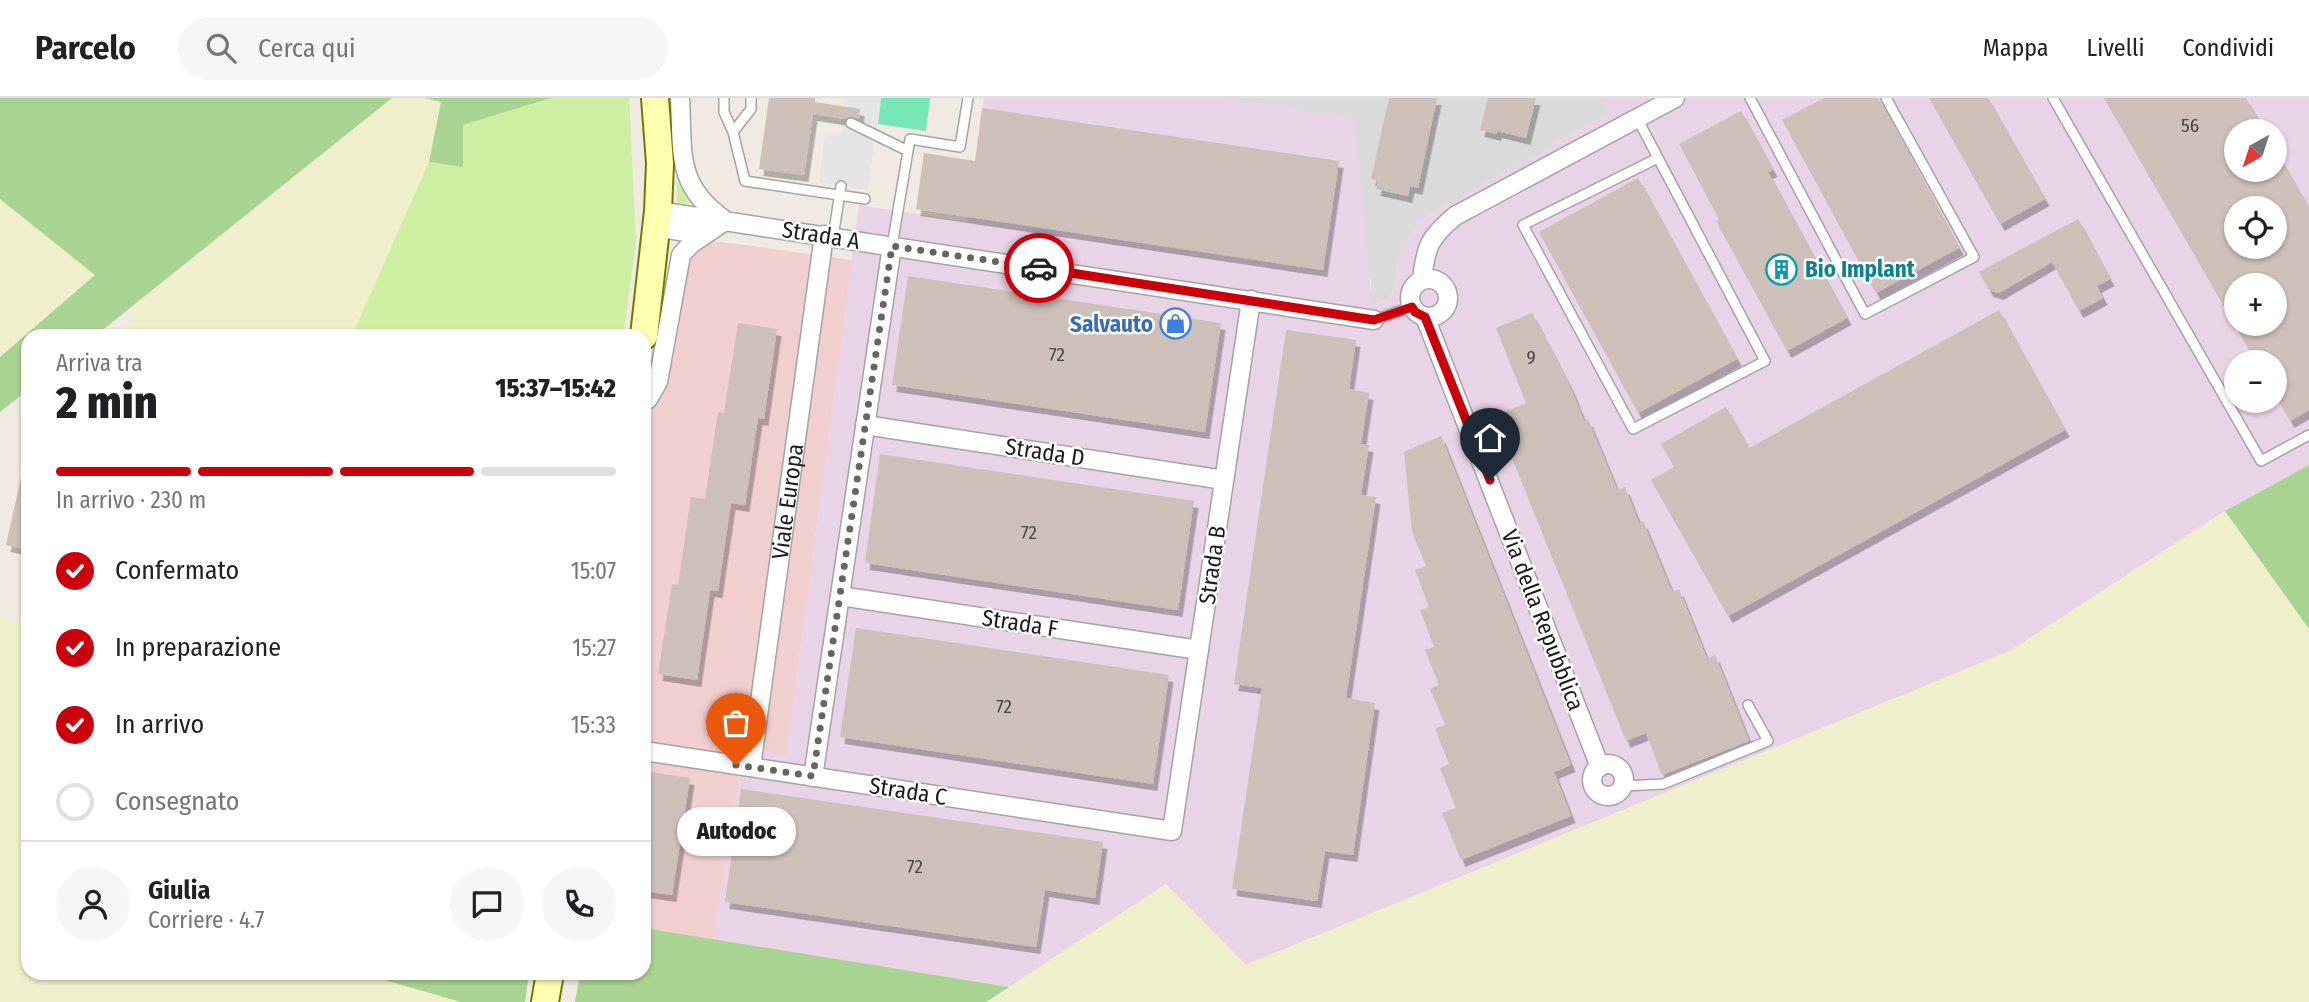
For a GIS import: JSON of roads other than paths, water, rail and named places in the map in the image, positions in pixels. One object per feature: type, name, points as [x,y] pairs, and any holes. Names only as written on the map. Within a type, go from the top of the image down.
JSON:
[{"type":"main road","points":[[645,329],[658,219],[660,163],[655,98]]},
{"type":"main road","points":[[545,1002],[549,980]]},
{"type":"street","points":[[651,394],[658,382],[681,255],[691,244],[725,220],[704,204],[685,173],[680,98]]},
{"type":"street","points":[[1422,279],[1428,245],[1440,229],[1455,216],[1675,98]]},
{"type":"street","name":"Strada A","points":[[658,219],[725,220],[1374,320]]},
{"type":"street","name":"Viale Europa","points":[[751,767],[828,236]]},
{"type":"street","points":[[813,776],[892,246]]},
{"type":"street","points":[[1422,279],[1440,282],[1448,292],[1443,311],[1432,317],[1418,312],[1409,300],[1412,288],[1422,279]]},
{"type":"street","name":"Strada B","points":[[1172,831],[1251,300]]},
{"type":"street","name":"Via della Repubblica","points":[[1418,312],[1600,767]]},
{"type":"street","name":"Strada D","points":[[865,425],[1224,480]]},
{"type":"street","name":"Strada F","points":[[840,596],[1199,650]]},
{"type":"street","name":"Strada C","points":[[651,752],[1172,831]]},
{"type":"street","points":[[1609,764],[1618,768],[1624,776],[1623,786],[1612,796],[1602,795],[1598,793],[1592,779],[1600,767],[1609,764]]},
{"type":"lane","points":[[724,98],[724,112],[733,132],[745,181]]},
{"type":"lane","points":[[733,132],[751,109],[751,98]]},
{"type":"lane","points":[[892,246],[910,139],[960,147],[968,98]]},
{"type":"lane","points":[[1750,98],[1865,314],[1974,257],[1886,98]]},
{"type":"lane","points":[[2053,98],[2261,461],[2309,435]]},
{"type":"lane","points":[[1637,118],[1765,361],[1633,429],[1523,225],[1658,158]]},
{"type":"lane","points":[[851,123],[908,151]]},
{"type":"lane","points":[[738,188],[745,181]]},
{"type":"lane","points":[[745,181],[840,191],[865,199]]},
{"type":"lane","points":[[828,236],[840,191]]},
{"type":"lane","points":[[1374,320],[1418,312]]},
{"type":"lane","points":[[1623,786],[1662,784],[1768,741],[1748,705]]},
{"type":"place","name":"Bio Implant","points":[[1782,269]]},
{"type":"place","name":"Salvauto","points":[[1176,324]]},
{"type":"place","name":"Autodoc","points":[[736,765]]}]
